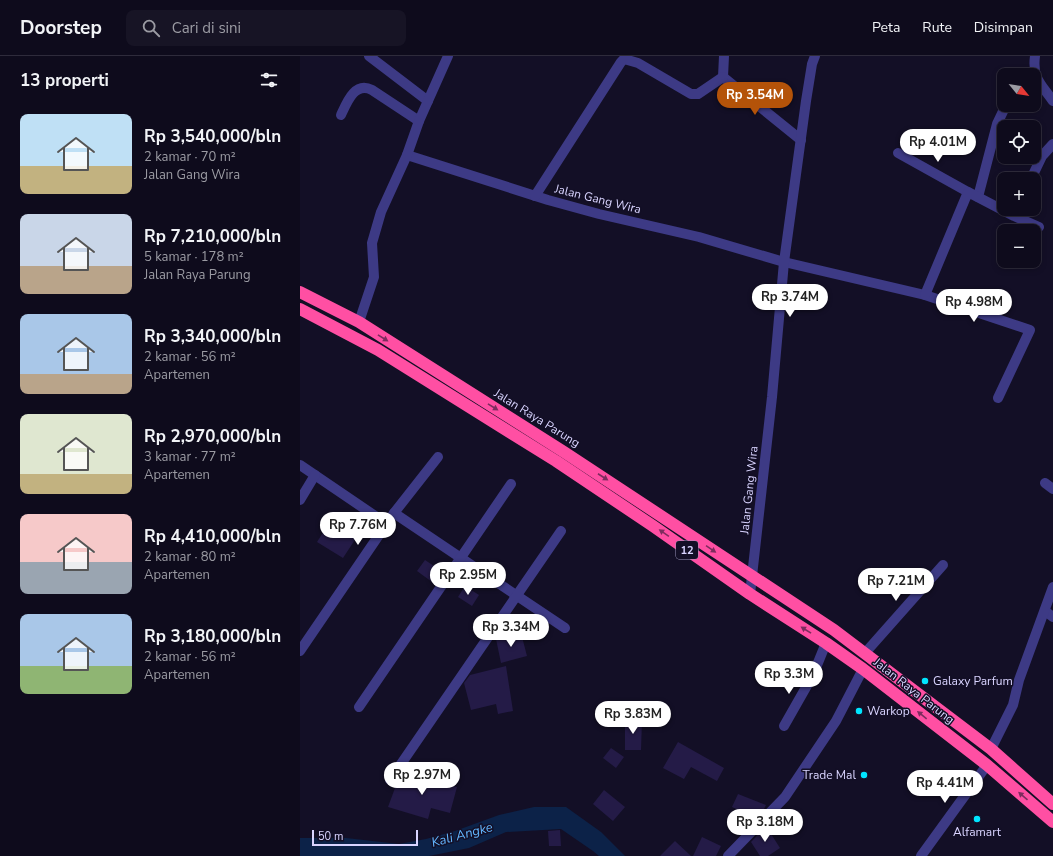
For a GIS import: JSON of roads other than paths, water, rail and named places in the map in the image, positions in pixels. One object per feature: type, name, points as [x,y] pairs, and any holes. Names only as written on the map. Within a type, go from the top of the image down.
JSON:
[{"type":"highway","name":"Jalan Raya Parung","points":[[300,292],[359,322],[564,452],[834,630],[990,749],[1053,804]]},
{"type":"highway","points":[[321,320],[326,305]]},
{"type":"highway","name":"Jalan Raya Parung","points":[[300,309],[378,350],[556,461],[653,526],[750,594],[826,643],[864,669],[987,765],[1053,822]]},
{"type":"street","points":[[370,56],[428,101]]},
{"type":"street","points":[[359,322],[374,277],[372,243],[376,230],[388,196],[407,156],[419,121],[448,56]]},
{"type":"street","points":[[723,77],[724,56]]},
{"type":"street","name":"Jalan Gang Wira","points":[[753,577],[784,262],[812,64],[816,56]]},
{"type":"street","points":[[1035,56],[1034,68],[1036,78],[1053,101]]},
{"type":"street","points":[[535,196],[621,62],[620,58],[639,60],[691,94],[698,94],[723,77]]},
{"type":"street","points":[[723,77],[801,140]]},
{"type":"street","points":[[341,115],[358,88],[364,87],[372,90],[419,121]]},
{"type":"street","points":[[978,197],[998,124],[1003,112]]},
{"type":"street","points":[[1034,172],[1042,156],[1053,144]]},
{"type":"street","points":[[898,153],[968,192],[997,205]]},
{"type":"street","name":"Jalan Gang Wira","points":[[407,156],[535,196],[599,214],[699,237],[784,262],[925,295],[1030,330],[998,398]]},
{"type":"street","points":[[925,295],[968,192]]},
{"type":"street","points":[[1020,216],[1034,224]]},
{"type":"street","points":[[300,651],[394,513],[438,457]]},
{"type":"street","points":[[300,465],[387,524]]},
{"type":"street","points":[[300,500],[315,475]]},
{"type":"street","points":[[359,707],[511,484]]},
{"type":"street","points":[[394,513],[565,628]]},
{"type":"street","points":[[390,780],[561,531]]},
{"type":"street","points":[[865,653],[943,565]]},
{"type":"street","points":[[750,594],[753,577]]},
{"type":"street","points":[[990,749],[1011,709],[1019,680],[1049,614],[1053,587]]},
{"type":"street","points":[[784,726],[812,675],[826,643]]},
{"type":"street","points":[[728,856],[785,797],[836,721],[864,669]]},
{"type":"street","points":[[921,856],[987,765]]},
{"type":"water","name":"Kali Angke","points":[[534,807],[566,807],[601,832],[625,856],[599,856],[561,829],[506,832],[469,848],[429,856],[300,856],[300,838],[346,838],[399,844],[426,839],[455,831],[499,815]]},
{"type":"place","name":"Galaxy Parfum","points":[[925,681]]},
{"type":"place","name":"Warkop","points":[[859,711]]},
{"type":"place","name":"Trade Mal","points":[[864,775]]},
{"type":"place","name":"Alfamart","points":[[977,819]]}]
